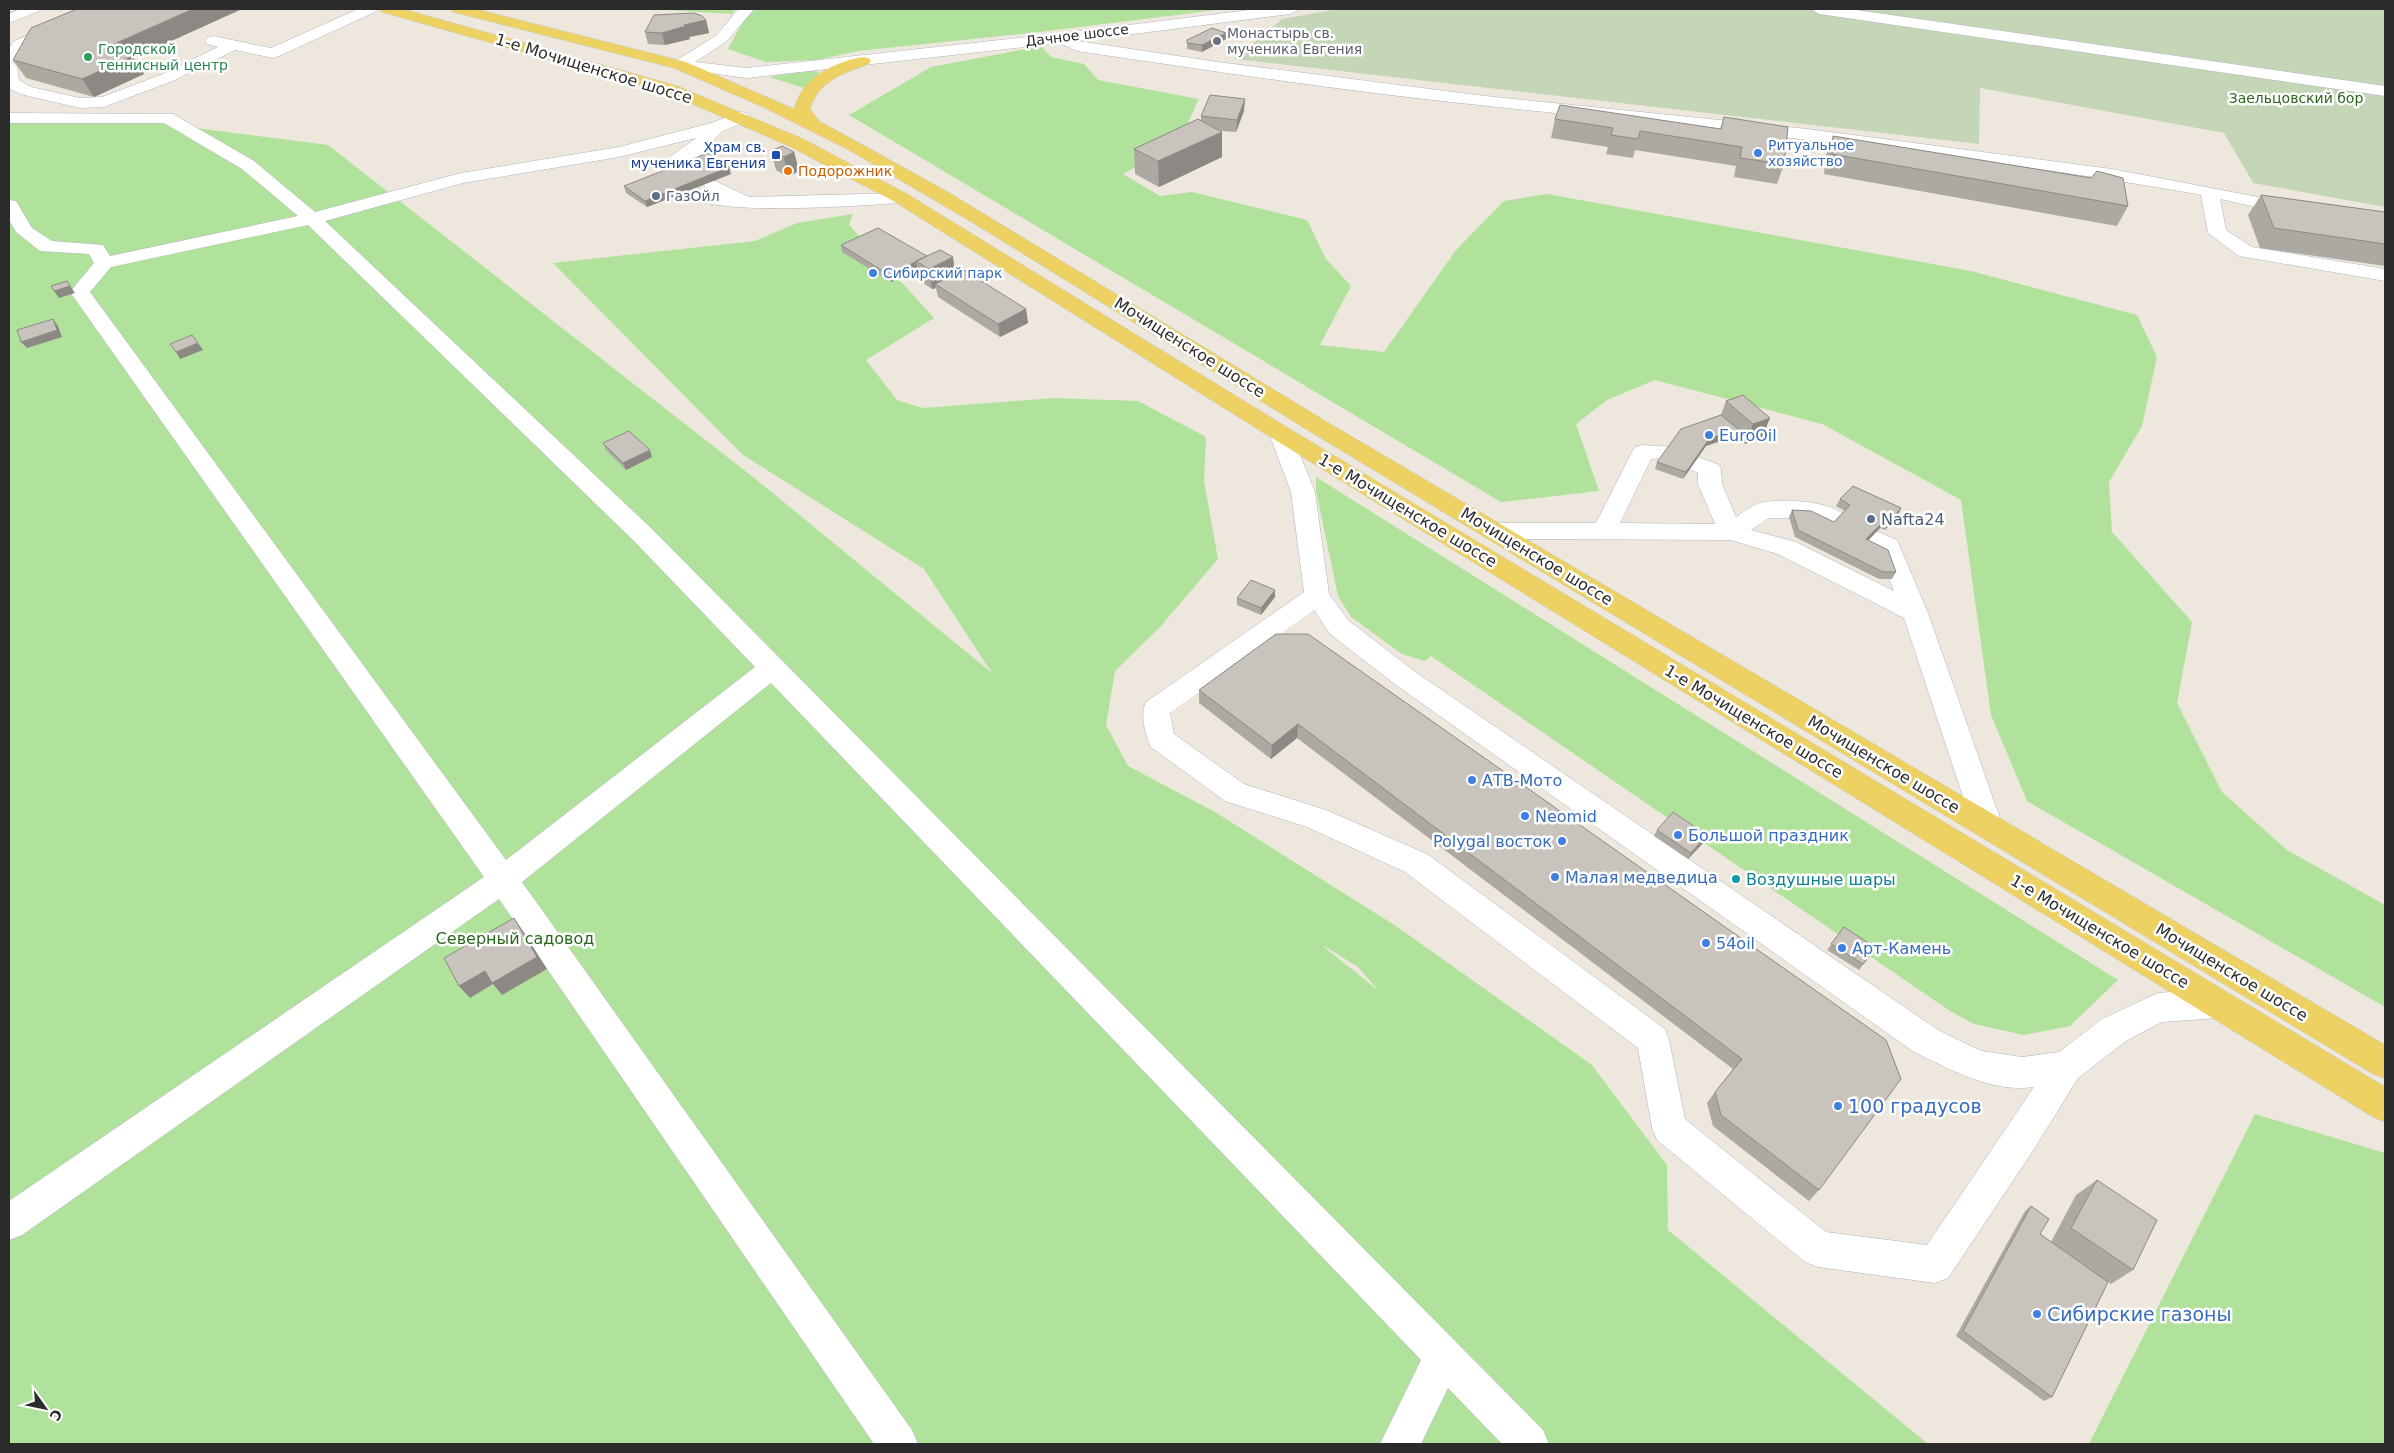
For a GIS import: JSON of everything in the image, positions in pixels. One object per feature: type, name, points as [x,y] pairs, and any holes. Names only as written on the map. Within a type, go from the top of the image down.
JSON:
[{"type":"main road","name":"1-е Мочищенское шоссе","points":[[387,9],[671,89],[741,117],[797,143],[901,198],[1280,433],[2385,1106]]},
{"type":"main road","name":"1-е Мочищенское шоссе","points":[[458,9],[680,65]]},
{"type":"main road","points":[[812,123],[802,109],[804,101],[813,85],[840,69],[863,61]]},
{"type":"main road","name":"Мочищенское шоссе","points":[[680,65],[746,91],[812,123],[932,189],[1315,424],[2385,1063]]},
{"type":"main road","points":[[671,89],[713,78],[747,73]]},
{"type":"street","points":[[9,19],[32,9]]},
{"type":"street","points":[[9,58],[20,44],[104,9]]},
{"type":"street","points":[[208,40],[273,53],[370,9]]},
{"type":"street","points":[[680,65],[722,38],[746,9]]},
{"type":"street","name":"Дачное шоссе","points":[[680,65],[747,73],[1064,38],[1290,9]]},
{"type":"street","points":[[1819,9],[2385,91]]},
{"type":"street","points":[[1064,38],[1077,46],[1218,67],[1494,102],[1807,134],[2112,174],[2307,212]]},
{"type":"street","points":[[9,66],[11,82],[26,91],[80,103],[104,102],[169,77],[231,46]]},
{"type":"street","points":[[741,117],[717,127],[619,152],[461,178],[312,220],[104,263],[80,292],[503,880],[898,1444]]},
{"type":"street","points":[[9,118],[167,118],[248,165],[312,220],[643,535],[1529,1444]]},
{"type":"street","points":[[668,176],[664,168],[695,148],[717,127]]},
{"type":"street","points":[[690,168],[695,148]]},
{"type":"street","points":[[709,183],[746,203]]},
{"type":"street","points":[[688,191],[698,197],[714,201],[746,203],[901,198]]},
{"type":"street","points":[[2210,192],[2217,232],[2246,252],[2385,275]]},
{"type":"street","points":[[9,205],[25,232],[47,247],[96,249],[104,263]]},
{"type":"street","points":[[1280,433],[1303,492],[1317,595],[1339,627],[1405,678],[1926,1041],[1978,1066],[2022,1073],[2066,1067]]},
{"type":"street","points":[[1604,532],[1643,452],[1666,452]]},
{"type":"street","points":[[1695,463],[1709,469],[1710,484],[1730,532]]},
{"type":"street","points":[[1730,532],[1764,510],[1813,510],[1838,521]]},
{"type":"street","points":[[1495,531],[1730,532],[1787,548],[1914,613]]},
{"type":"street","points":[[1871,537],[1888,546],[1914,613],[1988,827]]},
{"type":"street","points":[[1317,595],[1156,709],[1161,739],[1235,793],[1316,818],[1416,863],[1653,1040],[1669,1128],[1818,1248],[1935,1265],[2066,1067],[2114,1030],[2158,1008],[2218,1003]]},
{"type":"street","points":[[9,1222],[503,880],[772,668]]},
{"type":"street","points":[[1400,1444],[1443,1356]]},
{"type":"green space","points":[[650,9],[735,9],[732,14]]},
{"type":"green space","points":[[755,9],[1225,9],[1039,32],[858,51],[817,60],[766,62],[728,49],[742,23]]},
{"type":"green space","name":"Заельцовский бор","points":[[1338,9],[2385,9],[2385,207],[2253,183],[2224,133],[1980,88],[1979,144],[1234,59],[1282,19]]},
{"type":"green space","points":[[1041,46],[1051,57],[1084,64],[1098,80],[1199,99],[1178,144],[1123,174],[1160,196],[1192,192],[1307,220],[1326,259],[1351,286],[1320,345],[1384,352],[1456,250],[1504,201],[1547,194],[1971,271],[2137,315],[2157,357],[2142,426],[2109,482],[2112,532],[2192,622],[2177,703],[2222,792],[2287,850],[2385,905],[2385,1007],[2027,801],[1991,715],[1961,500],[1822,424],[1655,380],[1607,400],[1576,424],[1599,491],[1501,502],[849,115],[931,67]]},
{"type":"green space","points":[[813,70],[819,73],[804,88],[769,77]]},
{"type":"green space","name":"Северный садовод","points":[[9,123],[158,123],[328,145],[758,481],[992,673],[924,569],[743,455],[553,263],[755,241],[797,223],[853,214],[849,225],[934,318],[866,360],[897,400],[923,408],[1054,398],[1138,401],[1206,437],[1204,481],[1218,559],[1160,627],[1115,671],[1106,725],[1128,766],[1215,812],[1396,926],[1592,1065],[1667,1165],[1668,1230],[1928,1444],[9,1444]],"holes":[[[1324,946],[1358,967],[1379,991]]]},
{"type":"green space","points":[[1316,477],[2118,980],[2070,1026],[2024,1035],[1974,1024],[1950,1011],[1431,656],[1425,661],[1402,654],[1351,617],[1338,596],[1316,491]]},
{"type":"green space","points":[[2255,1114],[2385,1153],[2385,1444],[2089,1444]]},
{"type":"building","points":[[77,9],[193,9],[105,48],[133,56],[82,79],[13,60],[31,28]]},
{"type":"building","points":[[694,13],[706,20],[662,33],[645,32],[654,15]]},
{"type":"building","points":[[1212,28],[1226,33],[1202,45],[1187,43],[1187,40]]},
{"type":"building","points":[[1210,95],[1245,99],[1237,120],[1201,116]]},
{"type":"building","points":[[1560,105],[1721,129],[1724,117],[1788,127],[1784,164],[1740,158],[1742,147],[1640,131],[1638,139],[1611,135],[1613,128],[1555,119]]},
{"type":"building","points":[[1198,119],[1222,132],[1158,161],[1134,149]]},
{"type":"building","points":[[1833,136],[2091,178],[2097,171],[2123,178],[2128,206],[1832,154]]},
{"type":"building","points":[[782,146],[794,152],[784,157],[771,151]]},
{"type":"building","points":[[708,153],[729,167],[645,201],[624,186]]},
{"type":"building","points":[[2261,195],[2385,212],[2385,244],[2274,228]]},
{"type":"building","points":[[878,228],[927,256],[889,275],[841,245]]},
{"type":"building","points":[[940,250],[953,257],[929,269],[916,261]]},
{"type":"building","points":[[964,270],[1026,309],[998,324],[935,284]]},
{"type":"building","points":[[67,281],[70,286],[54,291],[51,286]]},
{"type":"building","points":[[53,319],[57,330],[21,342],[17,330]]},
{"type":"building","points":[[192,335],[198,343],[176,352],[170,344]]},
{"type":"building","points":[[1743,395],[1770,418],[1753,424],[1726,401]]},
{"type":"building","points":[[1721,415],[1738,429],[1709,439],[1686,472],[1657,462],[1681,429]]},
{"type":"building","points":[[629,431],[650,450],[623,463],[603,443]]},
{"type":"building","points":[[1853,486],[1901,508],[1888,523],[1884,521],[1866,539],[1888,550],[1896,572],[1883,572],[1798,530],[1792,510],[1811,511],[1834,522],[1850,505],[1840,499]]},
{"type":"building","points":[[1251,580],[1275,590],[1261,608],[1237,598]]},
{"type":"building","name":"Малая медведица","points":[[1276,634],[1308,634],[1886,1040],[1901,1079],[1819,1190],[1721,1115],[1715,1092],[1742,1059],[1298,724],[1272,745],[1199,690]]},
{"type":"building","points":[[1673,812],[1707,835],[1691,853],[1657,830]]},
{"type":"building","points":[[514,918],[537,957],[492,983],[485,971],[459,986],[444,958]]},
{"type":"building","points":[[1844,927],[1876,948],[1863,964],[1831,944]]},
{"type":"building","points":[[2097,1180],[2157,1220],[2133,1270],[2071,1228]]},
{"type":"building","points":[[2031,1206],[2049,1219],[2040,1234],[2108,1282],[2052,1397],[1963,1331]]},
{"type":"place","name":"Монастырь св. мученика Евгения","points":[[1217,41]]},
{"type":"place","name":"Городской теннисный центр","points":[[88,57]]},
{"type":"place","name":"Ритуальное хозяйство","points":[[1758,153]]},
{"type":"place","name":"Храм св. мученика Евгения","points":[[776,155]]},
{"type":"place","name":"Подорожник","points":[[788,171]]},
{"type":"place","name":"ГазОйл","points":[[656,196]]},
{"type":"place","name":"Сибирский парк","points":[[873,273]]},
{"type":"place","name":"EuroOil","points":[[1709,435]]},
{"type":"place","name":"Nafta24","points":[[1871,519]]},
{"type":"place","name":"АТВ-Мото","points":[[1472,780]]},
{"type":"place","name":"Neomid","points":[[1525,816]]},
{"type":"place","name":"Большой праздник","points":[[1678,835]]},
{"type":"place","name":"Polygal восток","points":[[1562,841]]},
{"type":"place","name":"Малая медведица","points":[[1555,877]]},
{"type":"place","name":"Воздушные шары","points":[[1736,879]]},
{"type":"place","name":"54oil","points":[[1706,943]]},
{"type":"place","name":"Арт-Камень","points":[[1842,948]]},
{"type":"place","name":"100 градусов","points":[[1838,1106]]},
{"type":"place","name":"Сибирские газоны","points":[[2037,1314]]}]
